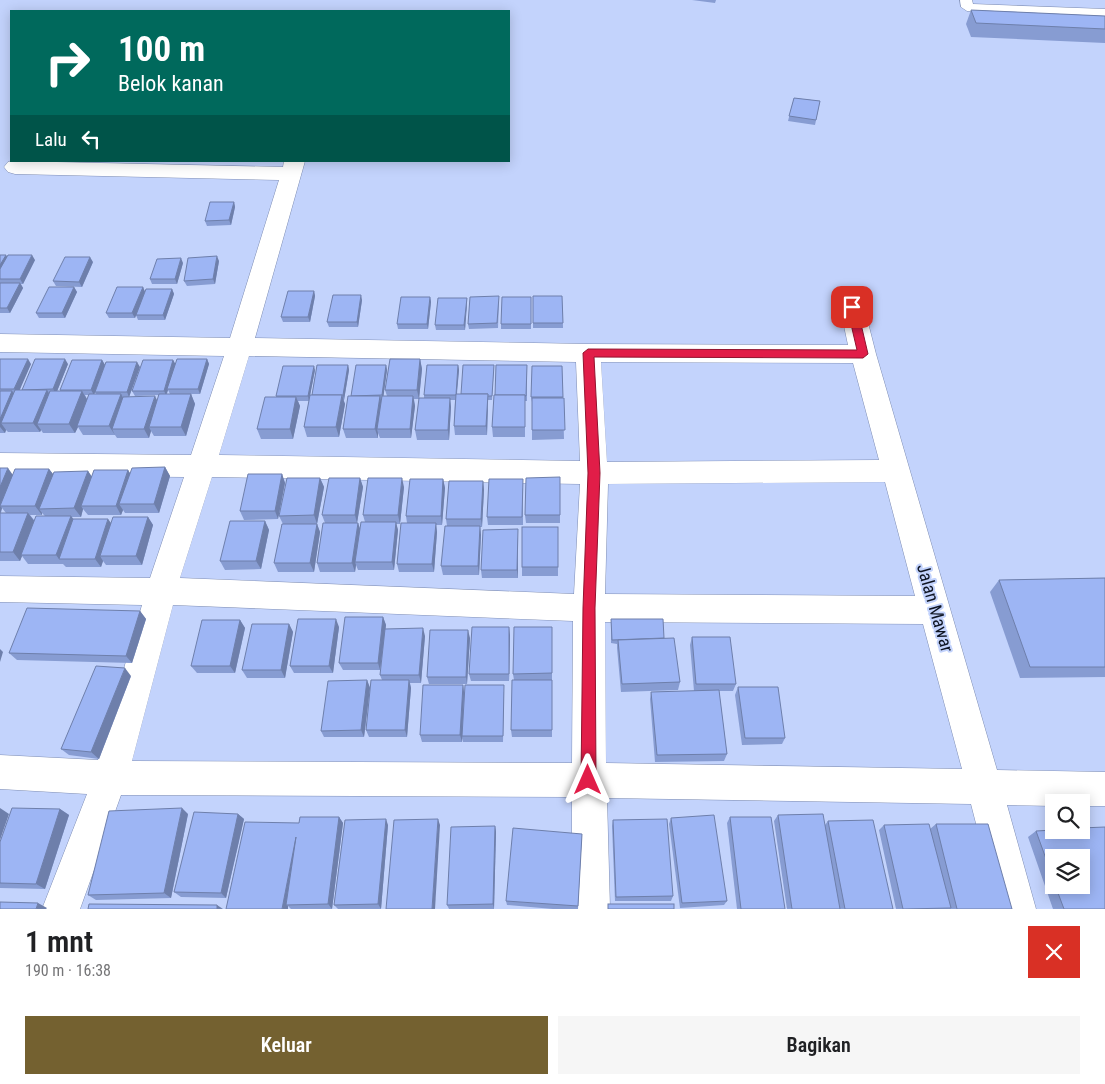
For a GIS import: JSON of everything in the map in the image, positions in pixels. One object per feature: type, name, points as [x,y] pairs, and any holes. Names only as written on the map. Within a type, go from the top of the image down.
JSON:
[{"type":"street","points":[[14,167],[293,168],[240,346],[161,592],[110,778],[61,909]]},
{"type":"street","name":"Jalan Mawar","points":[[852,307],[863,354],[936,610],[1017,909]]},
{"type":"street","points":[[0,343],[588,353],[863,354]]},
{"type":"street","points":[[588,353],[594,473],[589,608],[588,780],[591,909]]},
{"type":"street","points":[[0,464],[594,473],[897,471]]},
{"type":"street","points":[[0,589],[161,592],[589,608],[936,610]]},
{"type":"street","points":[[0,772],[110,778],[588,780],[1105,789]]},
{"type":"lane","points":[[966,0],[967,7],[1105,13]]},
{"type":"building","points":[[971,10],[1105,16],[1105,29],[976,23]]},
{"type":"building","points":[[794,98],[820,101],[816,120],[789,116]]},
{"type":"building","points":[[210,202],[234,202],[229,220],[205,221]]},
{"type":"building","points":[[0,255],[6,255],[0,265]]},
{"type":"building","points":[[8,255],[32,255],[20,279],[0,279],[0,269]]},
{"type":"building","points":[[217,256],[213,279],[184,281],[188,258]]},
{"type":"building","points":[[65,257],[90,257],[79,282],[53,281]]},
{"type":"building","points":[[181,258],[175,279],[150,279],[157,259]]},
{"type":"building","points":[[0,283],[20,283],[7,308],[0,308]]},
{"type":"building","points":[[49,287],[74,287],[62,313],[36,313]]},
{"type":"building","points":[[117,287],[143,287],[132,313],[106,313]]},
{"type":"building","points":[[146,289],[172,289],[163,315],[136,315]]},
{"type":"building","points":[[288,291],[314,291],[308,317],[281,317]]},
{"type":"building","points":[[333,295],[361,295],[357,322],[327,322]]},
{"type":"building","points":[[499,296],[497,323],[468,324],[470,297]]},
{"type":"building","points":[[533,296],[562,296],[563,323],[533,323]]},
{"type":"building","points":[[401,297],[430,297],[427,324],[397,324]]},
{"type":"building","points":[[502,297],[531,297],[531,324],[501,324]]},
{"type":"building","points":[[438,298],[467,298],[464,325],[435,325]]},
{"type":"building","points":[[0,359],[28,359],[14,389],[0,389]]},
{"type":"building","points":[[35,359],[65,359],[53,389],[22,390]]},
{"type":"building","points":[[177,359],[207,359],[198,389],[167,389]]},
{"type":"building","points":[[390,359],[420,359],[417,390],[385,390]]},
{"type":"building","points":[[72,360],[102,360],[91,390],[60,390]]},
{"type":"building","points":[[143,360],[173,360],[164,391],[132,391]]},
{"type":"building","points":[[106,362],[137,362],[127,392],[95,392]]},
{"type":"building","points":[[317,365],[348,365],[343,395],[312,395]]},
{"type":"building","points":[[356,365],[386,365],[382,395],[351,396]]},
{"type":"building","points":[[427,365],[458,365],[456,395],[424,395]]},
{"type":"building","points":[[463,365],[494,365],[492,396],[487,396],[488,394],[461,394]]},
{"type":"building","points":[[496,365],[527,365],[526,396],[495,395]]},
{"type":"building","points":[[283,366],[314,366],[308,396],[276,396]]},
{"type":"building","points":[[532,366],[562,366],[563,397],[531,397]]},
{"type":"building","points":[[15,390],[47,390],[33,423],[1,423]]},
{"type":"building","points":[[0,391],[12,391],[0,419]]},
{"type":"building","points":[[50,391],[82,391],[69,424],[37,424]]},
{"type":"building","points":[[89,394],[121,394],[109,426],[77,426]]},
{"type":"building","points":[[159,394],[191,394],[181,427],[149,427]]},
{"type":"building","points":[[456,394],[488,394],[486,426],[454,426]]},
{"type":"building","points":[[310,395],[342,395],[336,427],[304,427]]},
{"type":"building","points":[[494,395],[525,395],[525,427],[492,427]]},
{"type":"building","points":[[155,396],[144,429],[112,429],[123,397]]},
{"type":"building","points":[[348,396],[380,396],[375,429],[343,429]]},
{"type":"building","points":[[382,396],[413,396],[410,429],[377,429]]},
{"type":"building","points":[[265,397],[296,397],[290,429],[257,429]]},
{"type":"building","points":[[419,398],[450,398],[448,430],[415,430]]},
{"type":"building","points":[[532,398],[564,398],[565,430],[532,430]]},
{"type":"building","points":[[165,467],[154,504],[119,504],[132,468]]},
{"type":"building","points":[[0,468],[8,468],[0,487]]},
{"type":"building","points":[[15,469],[49,469],[35,506],[0,506]]},
{"type":"building","points":[[94,470],[128,470],[116,506],[81,506]]},
{"type":"building","points":[[88,471],[74,508],[39,509],[54,472]]},
{"type":"building","points":[[248,474],[282,474],[275,511],[240,511]]},
{"type":"building","points":[[560,477],[560,515],[525,515],[526,478]]},
{"type":"building","points":[[287,478],[320,478],[314,515],[279,516]]},
{"type":"building","points":[[329,478],[360,478],[355,515],[322,515]]},
{"type":"building","points":[[368,478],[402,478],[398,515],[363,515]]},
{"type":"building","points":[[410,479],[443,479],[441,516],[406,516]]},
{"type":"building","points":[[489,479],[523,479],[522,517],[487,517]]},
{"type":"building","points":[[449,481],[483,481],[481,519],[446,519]]},
{"type":"building","points":[[0,513],[28,513],[13,552],[0,552]]},
{"type":"building","points":[[36,516],[71,516],[56,555],[21,555]]},
{"type":"building","points":[[113,517],[148,517],[136,556],[100,556]]},
{"type":"building","points":[[73,519],[108,519],[95,559],[59,559]]},
{"type":"building","points":[[230,521],[265,521],[256,561],[220,561]]},
{"type":"building","points":[[361,522],[396,522],[392,562],[355,562]]},
{"type":"building","points":[[323,523],[358,523],[352,563],[317,563]]},
{"type":"building","points":[[401,523],[436,523],[432,564],[397,564]]},
{"type":"building","points":[[282,524],[317,524],[310,563],[274,563]]},
{"type":"building","points":[[445,526],[480,526],[478,566],[441,566]]},
{"type":"building","points":[[522,527],[558,527],[558,567],[522,567]]},
{"type":"building","points":[[518,529],[517,570],[481,570],[483,530]]},
{"type":"building","points":[[1105,578],[1105,667],[1030,667],[999,580]]},
{"type":"building","points":[[27,608],[140,611],[126,656],[9,653]]},
{"type":"building","points":[[345,617],[383,617],[378,663],[339,663]]},
{"type":"building","points":[[298,619],[336,619],[329,666],[290,666]]},
{"type":"building","points":[[611,619],[663,619],[664,638],[612,640]]},
{"type":"building","points":[[202,620],[240,620],[230,666],[191,666]]},
{"type":"building","points":[[252,624],[289,624],[281,670],[242,670]]},
{"type":"building","points":[[472,627],[509,627],[509,674],[469,674]]},
{"type":"building","points":[[514,627],[552,627],[552,673],[513,674]]},
{"type":"building","points":[[423,628],[419,675],[380,675],[385,629]]},
{"type":"building","points":[[430,630],[468,630],[466,677],[427,677]]},
{"type":"building","points":[[692,637],[730,637],[736,684],[696,684]]},
{"type":"building","points":[[674,638],[680,682],[622,684],[618,640]]},
{"type":"building","points":[[96,666],[125,668],[91,752],[61,749]]},
{"type":"building","points":[[367,680],[361,730],[321,731],[328,681]]},
{"type":"building","points":[[371,680],[409,680],[405,730],[366,730]]},
{"type":"building","points":[[512,680],[552,680],[552,730],[511,730]]},
{"type":"building","points":[[423,685],[463,685],[460,735],[420,735]]},
{"type":"building","points":[[465,685],[504,685],[503,736],[462,736]]},
{"type":"building","points":[[738,687],[778,687],[785,738],[745,738]]},
{"type":"building","points":[[719,690],[727,754],[657,755],[651,692]]},
{"type":"building","points":[[12,808],[60,809],[36,884],[0,883],[0,842]]},
{"type":"building","points":[[182,808],[164,893],[88,895],[109,811]]},
{"type":"building","points":[[194,812],[238,814],[221,893],[174,892]]},
{"type":"building","points":[[823,814],[840,909],[792,909],[778,815]]},
{"type":"building","points":[[714,815],[727,901],[682,903],[671,818]]},
{"type":"building","points":[[300,817],[339,817],[328,904],[286,905],[296,837],[282,909],[226,909],[245,822],[299,823]]},
{"type":"building","points":[[730,817],[771,817],[785,909],[741,909]]},
{"type":"building","points":[[386,819],[378,904],[334,905],[345,820]]},
{"type":"building","points":[[438,819],[432,909],[386,909],[394,820]]},
{"type":"building","points":[[667,819],[673,896],[616,897],[613,820]]},
{"type":"building","points":[[873,820],[893,909],[845,909],[828,821]]},
{"type":"building","points":[[929,824],[951,908],[903,909],[884,825]]},
{"type":"building","points":[[936,824],[988,824],[1012,909],[957,909]]},
{"type":"building","points":[[495,826],[493,904],[447,905],[451,827]]},
{"type":"building","points":[[1105,827],[1105,909],[1064,909],[1058,894],[1090,894],[1090,849],[1045,849],[1045,856],[1036,831],[1045,830],[1045,839],[1090,839],[1090,828]]},
{"type":"building","points":[[513,828],[582,834],[578,906],[506,901]]},
{"type":"building","points":[[0,902],[38,903],[36,909],[0,909]]},
{"type":"building","points":[[89,904],[217,905],[217,909],[88,909]]},
{"type":"building","points":[[608,904],[674,904],[674,909],[608,909]]},
{"type":"route","points":[[588,780],[589,608],[594,473],[588,353],[863,354],[852,307]]}]
